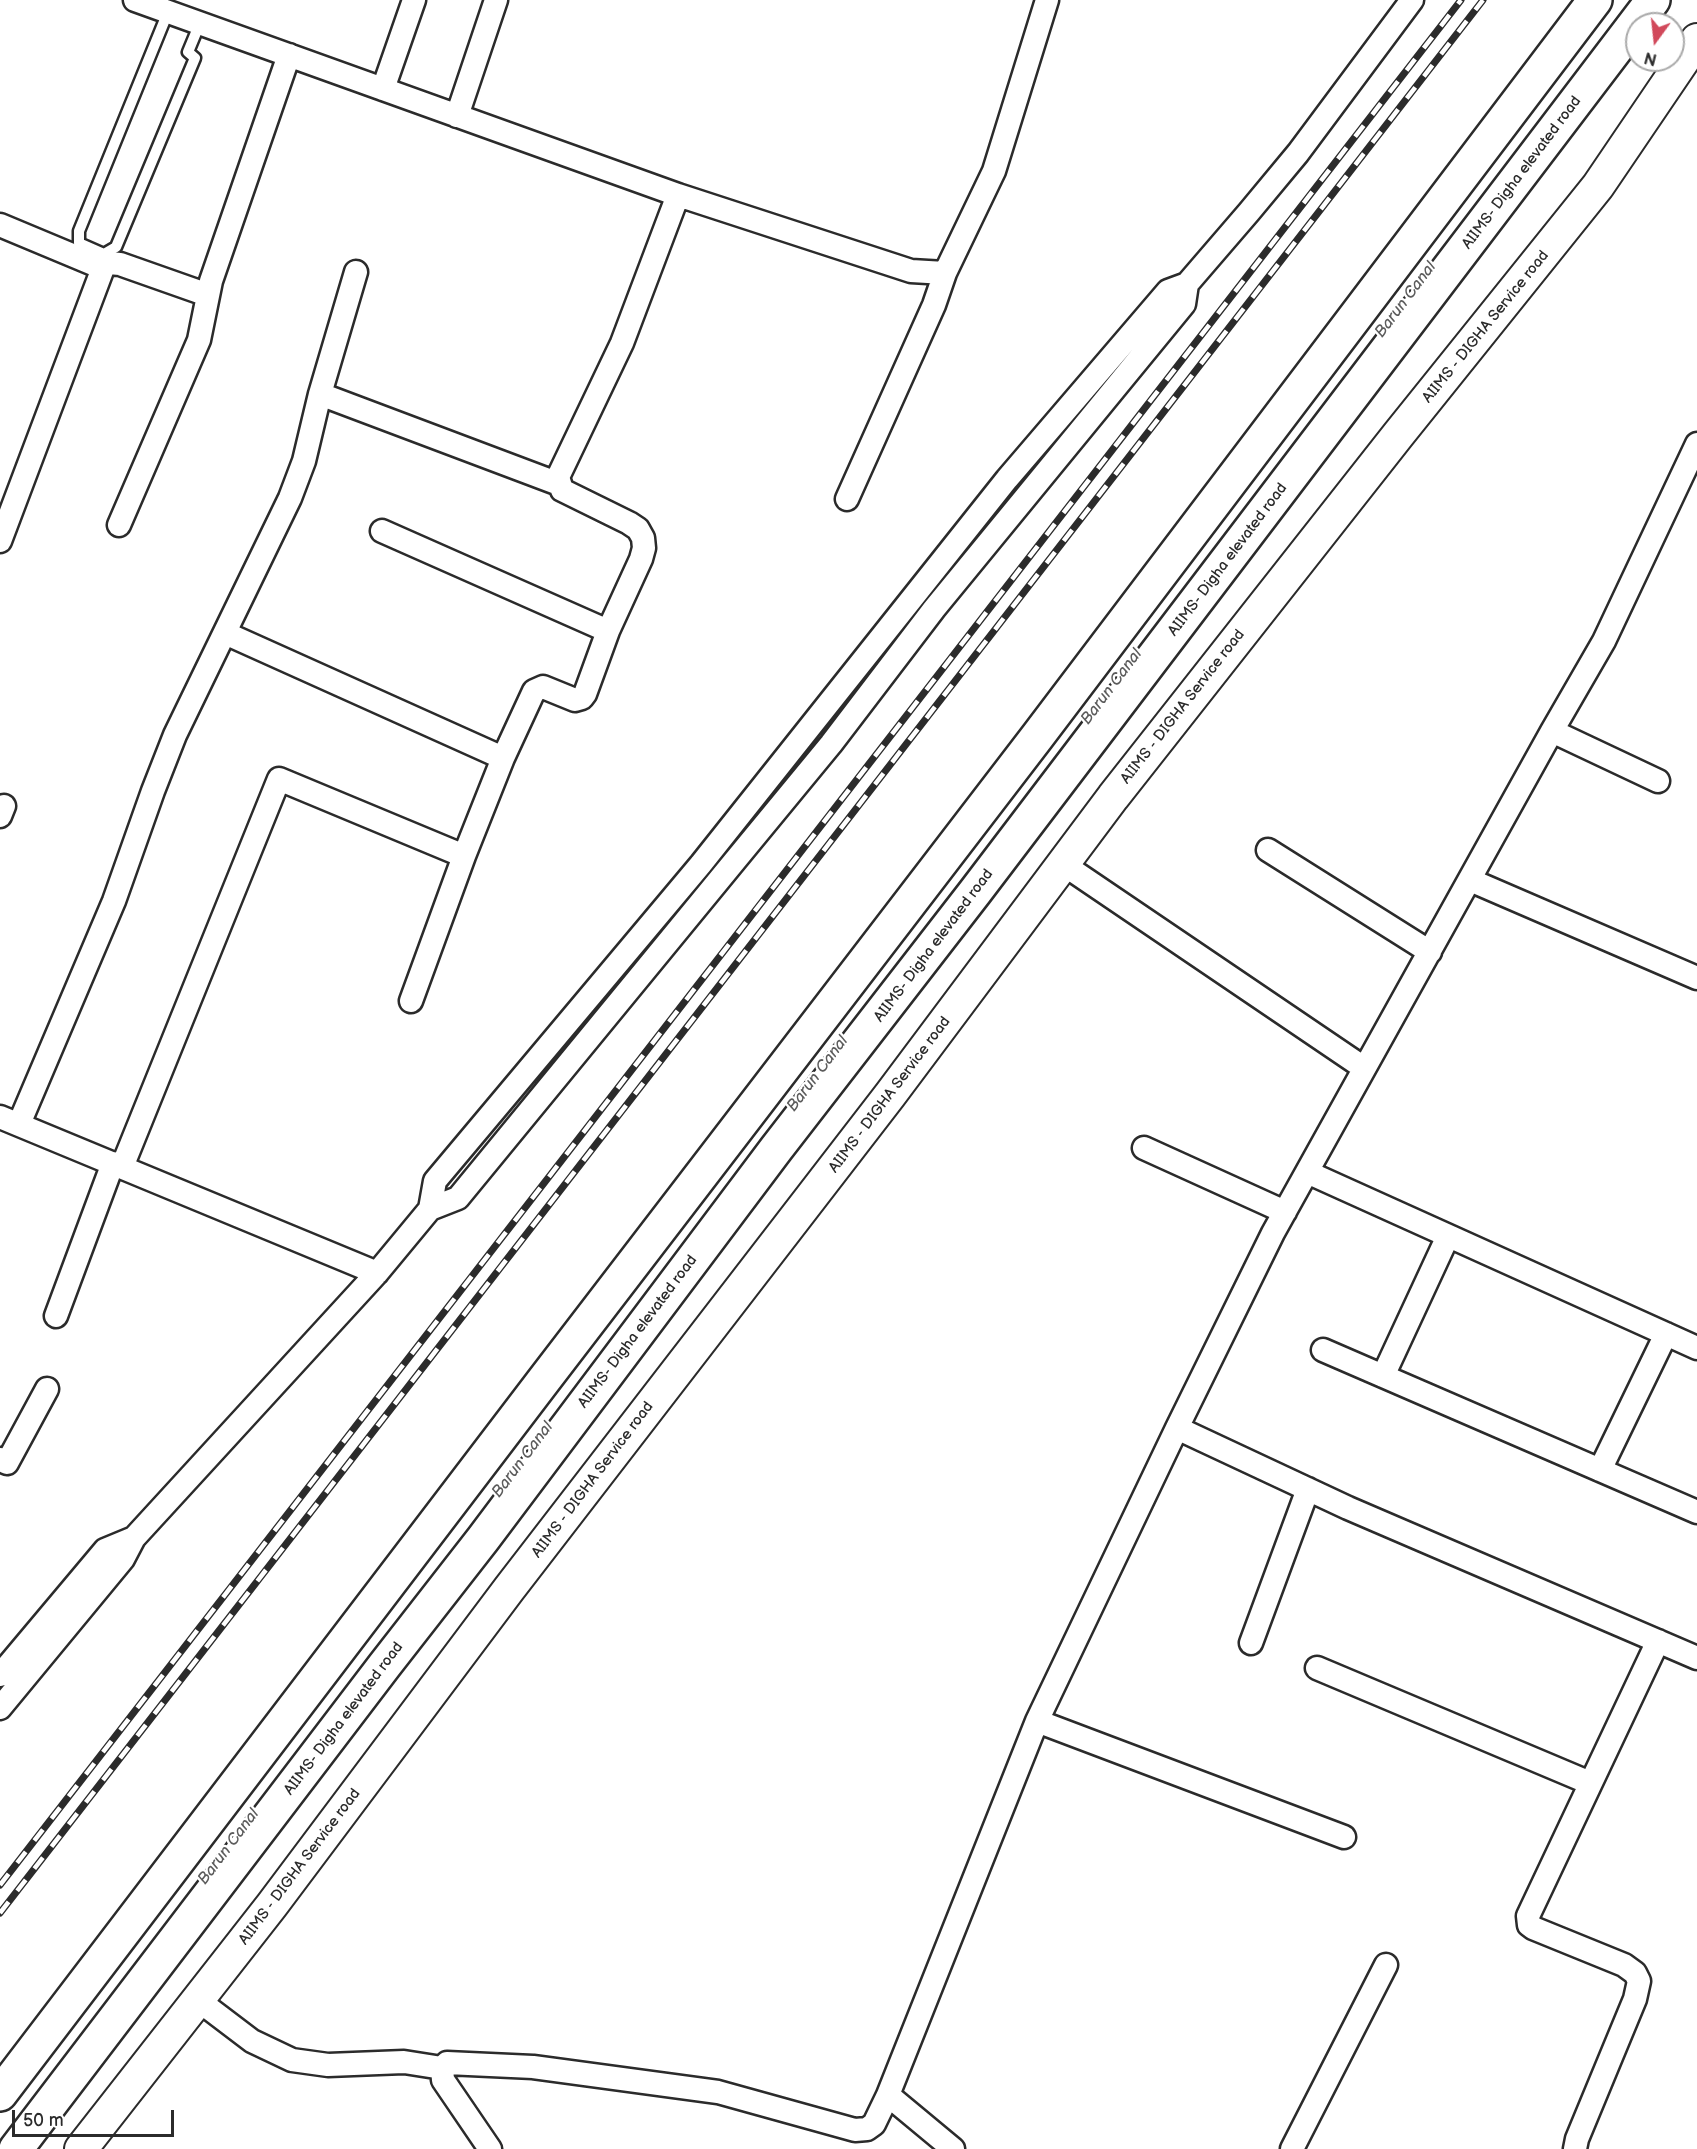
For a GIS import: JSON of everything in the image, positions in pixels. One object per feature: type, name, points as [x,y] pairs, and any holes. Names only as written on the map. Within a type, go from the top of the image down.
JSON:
[{"type":"highway","points":[[0,2094],[1030,747],[1594,0]]},
{"type":"highway","name":"AIIMS- Digha elevated road","points":[[16,2149],[483,1539],[776,1149],[968,901],[1653,0]]},
{"type":"main road","name":"AIIMS - DIGHA Service road","points":[[81,2149],[272,1905],[652,1403],[890,1095],[1113,797],[1288,574],[1599,186],[1697,40]]},
{"type":"street","points":[[135,0],[678,195],[911,271],[945,273]]},
{"type":"street","points":[[383,89],[414,0]]},
{"type":"street","points":[[457,116],[496,0]]},
{"type":"street","points":[[847,500],[934,305],[945,273],[994,171],[1047,0]]},
{"type":"street","points":[[0,1708],[123,1559],[134,1538],[376,1273],[430,1209],[458,1198],[831,744],[934,609],[1184,304],[1187,284],[1298,153],[1412,0]]},
{"type":"street","points":[[119,525],[199,340],[208,295],[289,56]]},
{"type":"street","points":[[411,1001],[464,856],[503,758],[534,691],[538,688],[548,688],[575,700],[582,698],[608,631],[641,560],[644,548],[643,538],[638,530],[629,523],[570,495],[562,489],[558,477],[622,343],[678,195]]},
{"type":"street","points":[[0,225],[103,268]]},
{"type":"street","points":[[0,541],[103,268],[109,263],[120,264],[208,295]]},
{"type":"street","points":[[356,272],[320,394],[304,461],[290,498],[175,735],[114,901],[9,1120],[376,1273]]},
{"type":"street","points":[[320,394],[559,484]]},
{"type":"street","points":[[490,2149],[443,2080],[442,2068],[447,2063],[532,2067],[706,2090],[847,2128],[867,2129],[880,2114],[1037,1721],[1177,1428],[1285,1212],[1551,731],[1604,641],[1697,444]]},
{"type":"street","points":[[382,531],[608,631]]},
{"type":"street","points":[[225,633],[503,758]]},
{"type":"street","points":[[1551,731],[1658,781]]},
{"type":"street","points":[[56,1316],[279,779],[464,856]]},
{"type":"street","points":[[1268,850],[1430,952]]},
{"type":"street","points":[[1063,864],[1364,1068]]},
{"type":"street","points":[[1470,880],[1697,978]]},
{"type":"street","points":[[1144,1148],[1285,1212]]},
{"type":"street","points":[[1307,1172],[1697,1348]]},
{"type":"street","points":[[1383,1376],[1448,1236]]},
{"type":"street","points":[[1600,1470],[1666,1334]]},
{"type":"street","points":[[1323,1350],[1697,1512]]},
{"type":"street","points":[[0,1459],[7,1463],[47,1389]]},
{"type":"street","points":[[1177,1428],[1358,1513],[1697,1658]]},
{"type":"street","points":[[1251,1643],[1308,1489]]},
{"type":"street","points":[[0,1675],[105,1550],[134,1538]]},
{"type":"street","points":[[1575,2149],[1577,2139],[1635,1999],[1638,1981],[1635,1973],[1624,1965],[1533,1928],[1528,1920],[1532,1905],[1658,1641]]},
{"type":"street","points":[[1317,1668],[1590,1783]]},
{"type":"street","points":[[1037,1721],[1344,1838]]},
{"type":"street","points":[[1292,2149],[1386,1965]]},
{"type":"street","points":[[198,2000],[252,2041],[292,2060],[328,2065],[404,2062],[442,2068]]},
{"type":"street","points":[[888,2095],[953,2149]]},
{"type":"street","points":[[864,2149],[870,2126]]},
{"type":"lane","points":[[168,12],[79,231],[79,243],[104,254],[116,247],[195,58],[188,52],[200,23]]},
{"type":"railway","points":[[0,1885],[1461,0]]},
{"type":"railway","points":[[0,1913],[1483,0]]},
{"type":"water label","name":"Barun Canal","points":[[1406,300]]},
{"type":"water label","name":"Barun Canal","points":[[1112,687]]},
{"type":"water label","name":"Barun Canal","points":[[818,1074]]},
{"type":"water label","name":"Barun Canal","points":[[523,1460]]},
{"type":"water label","name":"Barun Canal","points":[[229,1847]]}]
